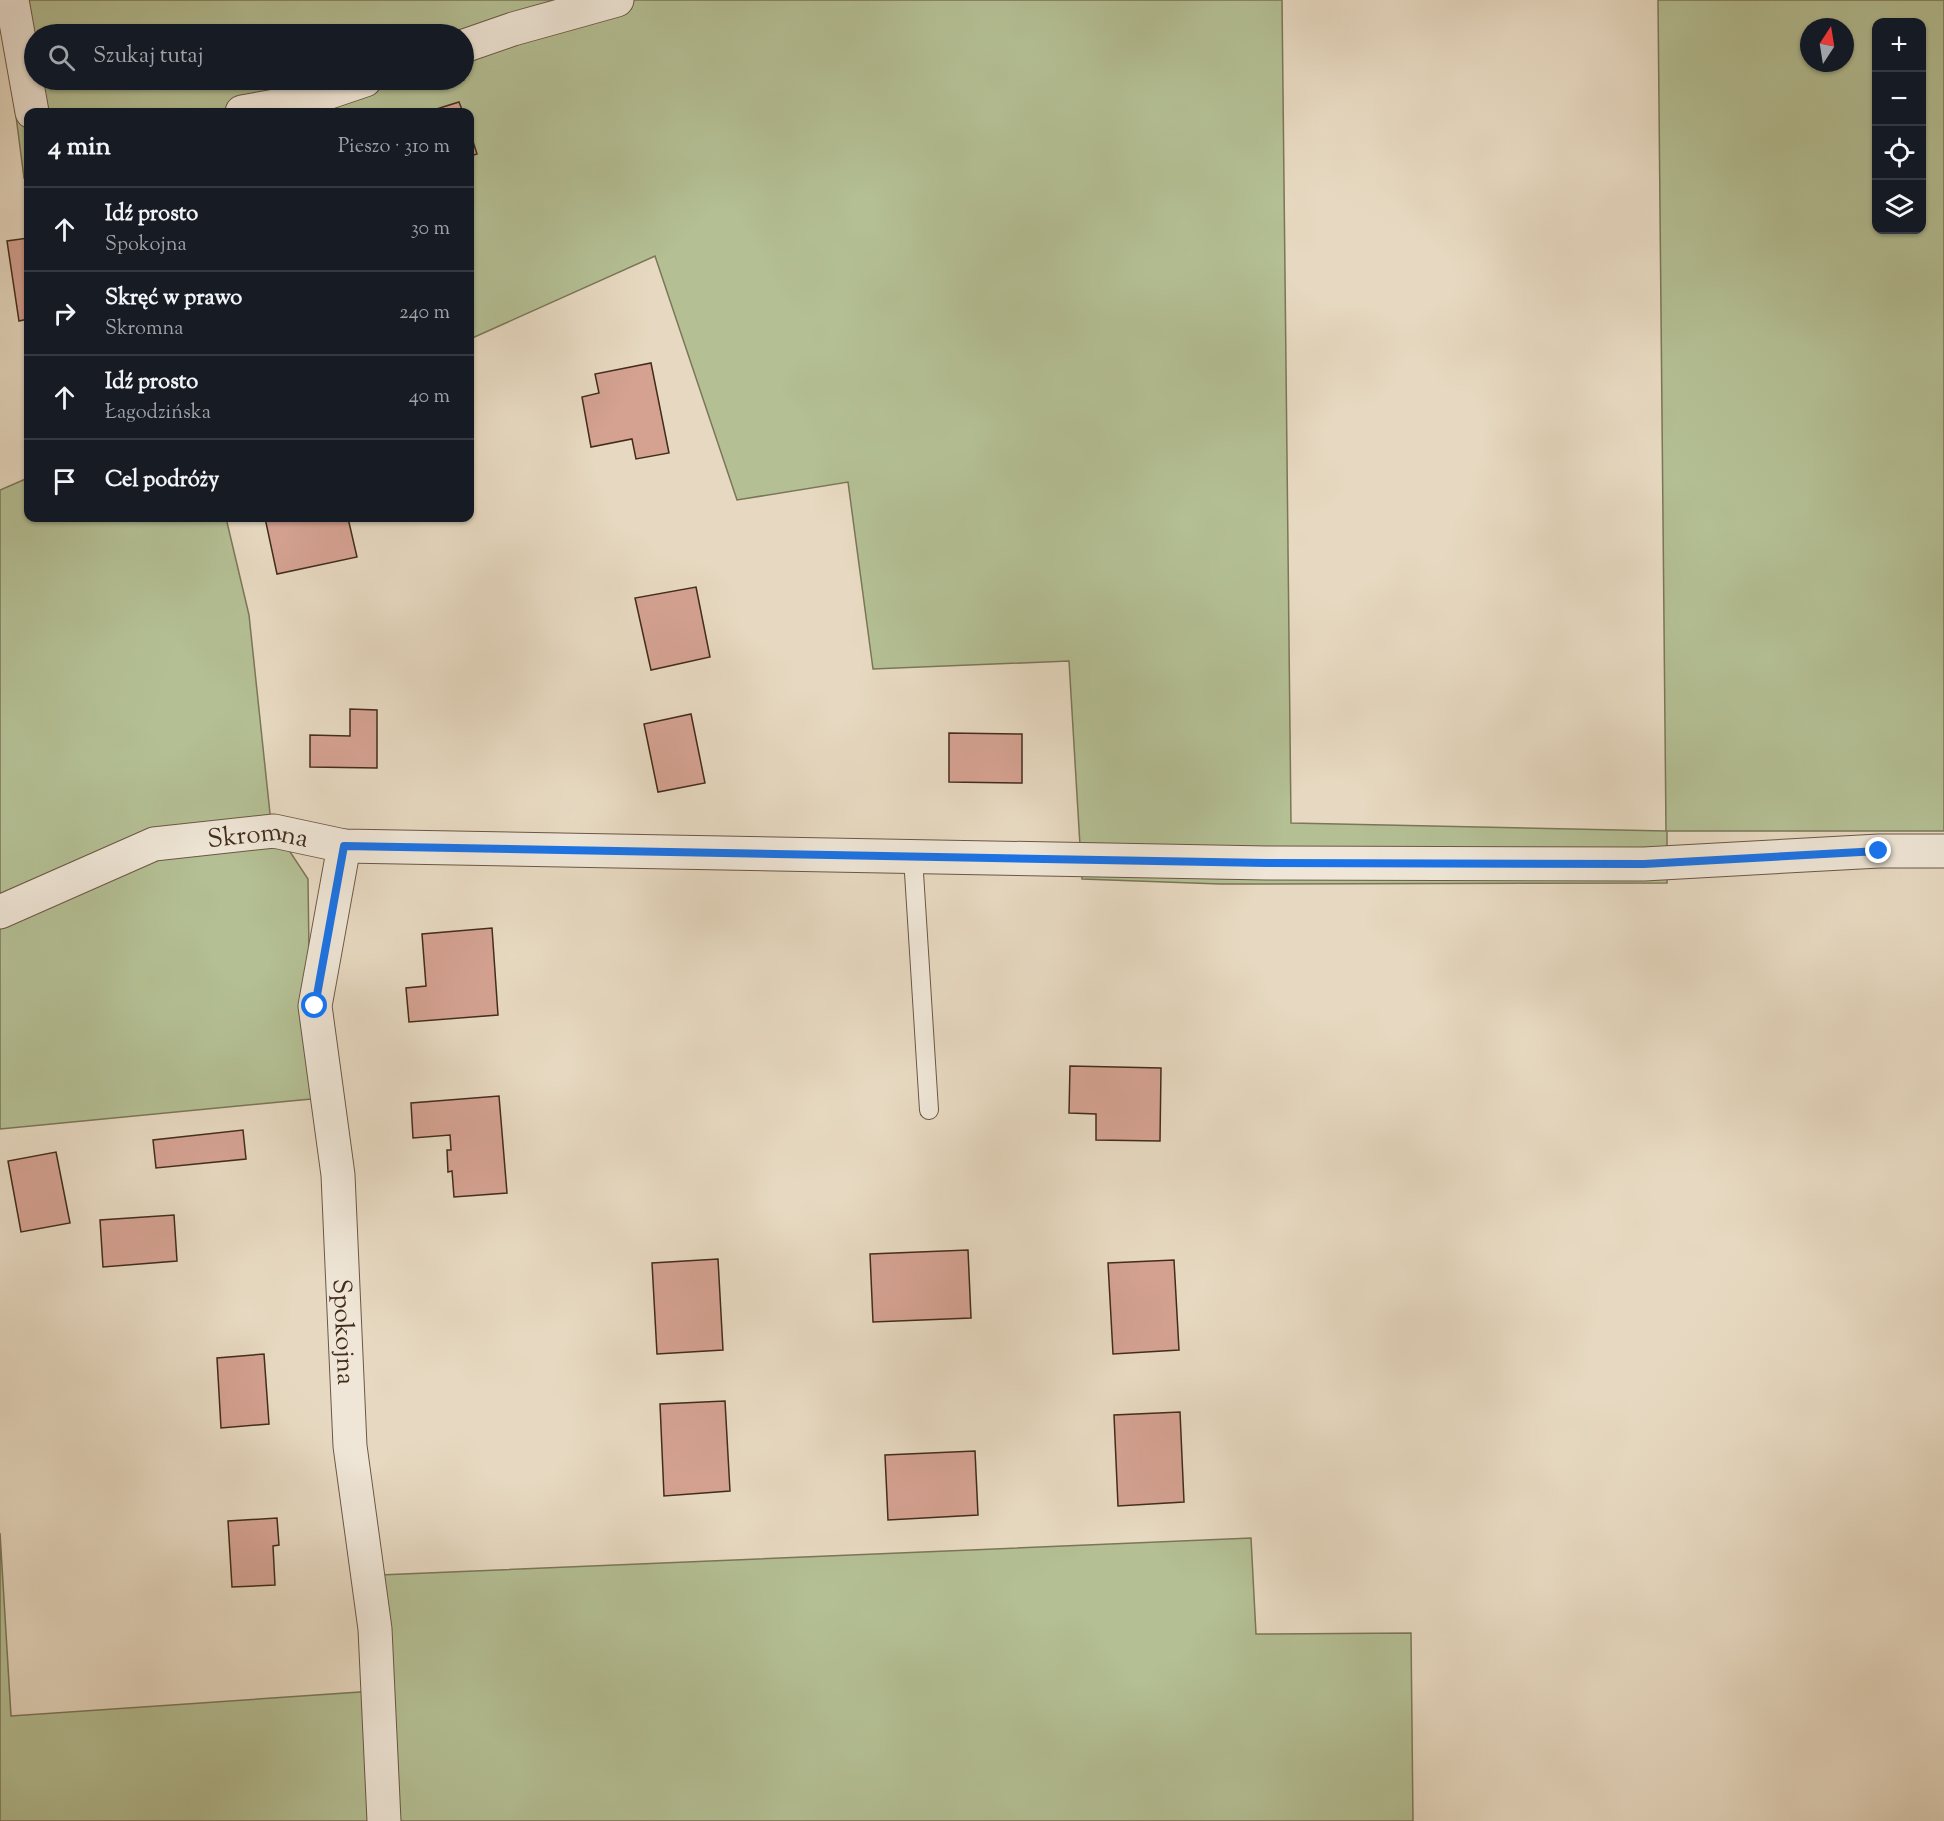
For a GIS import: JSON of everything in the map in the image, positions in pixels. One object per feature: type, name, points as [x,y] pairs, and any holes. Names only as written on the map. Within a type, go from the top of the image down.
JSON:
[{"type":"street","points":[[12,0],[24,67]]},
{"type":"street","points":[[474,43],[513,29],[617,0]]},
{"type":"street","points":[[28,90],[31,108]]},
{"type":"street","points":[[265,108],[303,101],[335,90]]},
{"type":"street","name":"Skromna","points":[[0,912],[154,844],[274,831],[344,846],[1267,863],[1644,864],[1879,851],[1944,851]]},
{"type":"street","name":"Spokojna","points":[[344,846],[315,1006],[338,1175],[350,1446],[375,1629],[384,1821]]},
{"type":"lane","points":[[913,857],[929,1110]]},
{"type":"green space","points":[[1,0],[1282,0],[1291,823],[1666,831],[1658,0],[1944,0],[1944,831],[1667,831],[1667,883],[1220,884],[1082,879],[1069,661],[873,669],[848,482],[737,500],[655,256],[474,337],[474,108],[24,108],[24,178]]},
{"type":"green space","points":[[24,480],[24,522],[227,522],[249,615],[271,823],[308,879],[311,1099],[0,1129],[0,490]]},
{"type":"green space","points":[[0,1533],[11,1716],[389,1690],[380,1575],[1251,1538],[1256,1634],[1411,1633],[1413,1821],[0,1821]]},
{"type":"building","points":[[459,102],[461,108],[440,108]]},
{"type":"building","points":[[24,239],[24,320],[19,321],[7,241]]},
{"type":"building","points":[[651,363],[669,453],[636,459],[632,439],[591,447],[582,397],[599,393],[595,374]]},
{"type":"building","points":[[266,522],[349,522],[357,557],[277,574]]},
{"type":"building","points":[[696,587],[710,657],[651,670],[635,598]]},
{"type":"building","points":[[350,709],[377,710],[377,768],[310,767],[310,735],[350,736]]},
{"type":"building","points":[[691,714],[705,783],[658,792],[644,724]]},
{"type":"building","points":[[949,733],[1022,734],[1022,783],[949,782]]},
{"type":"building","points":[[492,928],[498,1015],[409,1022],[406,988],[426,986],[422,934]]},
{"type":"building","points":[[1070,1066],[1161,1068],[1160,1141],[1096,1140],[1096,1114],[1069,1113]]},
{"type":"building","points":[[499,1096],[507,1193],[454,1197],[452,1171],[448,1172],[447,1150],[451,1150],[450,1135],[413,1138],[411,1103]]},
{"type":"building","points":[[243,1130],[246,1159],[156,1168],[153,1140]]},
{"type":"building","points":[[56,1152],[70,1223],[21,1232],[8,1161]]},
{"type":"building","points":[[174,1215],[177,1261],[103,1267],[100,1220]]},
{"type":"building","points":[[968,1250],[971,1318],[873,1322],[870,1254]]},
{"type":"building","points":[[718,1259],[723,1350],[657,1354],[652,1263]]},
{"type":"building","points":[[1174,1260],[1179,1350],[1113,1354],[1108,1263]]},
{"type":"building","points":[[264,1354],[269,1424],[221,1428],[217,1358]]},
{"type":"building","points":[[725,1401],[730,1491],[664,1496],[660,1404]]},
{"type":"building","points":[[1180,1412],[1184,1502],[1118,1506],[1114,1415]]},
{"type":"building","points":[[975,1451],[978,1515],[888,1520],[885,1455]]},
{"type":"building","points":[[277,1518],[279,1545],[273,1546],[275,1585],[232,1587],[228,1521]]},
{"type":"route","points":[[315,1006],[344,846],[1267,863],[1644,864],[1879,851]]}]
